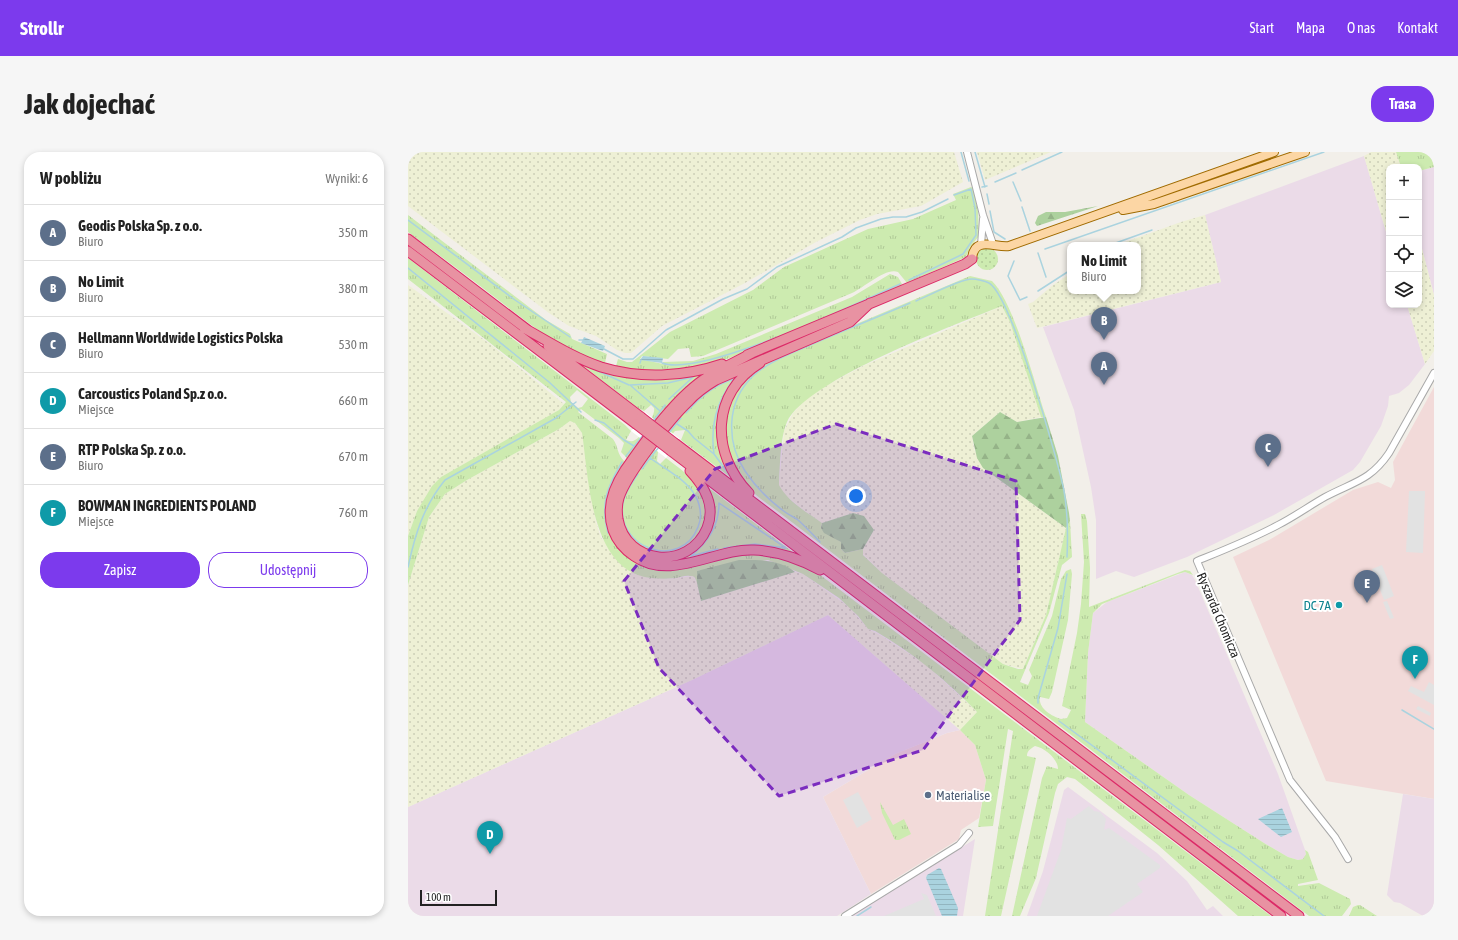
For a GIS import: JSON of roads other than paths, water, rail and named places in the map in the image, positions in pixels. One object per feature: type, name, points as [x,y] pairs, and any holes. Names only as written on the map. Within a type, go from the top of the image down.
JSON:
[{"type":"highway","points":[[408,239],[524,328],[638,421]]},
{"type":"highway","points":[[408,251],[674,448],[843,582],[1281,916]]},
{"type":"highway","points":[[843,582],[799,560],[777,552],[743,550],[677,565],[661,566],[648,563],[627,550],[618,541],[613,530],[610,509],[616,486],[630,463],[673,407],[690,390],[708,376],[752,354],[965,264],[972,259]]},
{"type":"highway","points":[[674,448],[701,484],[710,505],[710,518],[702,537],[691,549],[674,557],[657,557],[644,554],[634,547],[621,529],[618,518],[618,505],[628,479],[673,419],[697,393],[727,374],[850,322],[870,303]]},
{"type":"highway","points":[[524,328],[567,351],[602,367],[644,374],[677,374],[697,371],[752,354]]},
{"type":"highway","points":[[784,350],[756,366],[738,382],[724,409],[722,419],[722,439],[726,460],[731,470],[744,488],[797,531],[811,545]]},
{"type":"highway","points":[[674,448],[811,545],[1299,916]]},
{"type":"main road","points":[[972,259],[974,250],[981,245],[993,244],[998,247],[1009,246],[1274,152]]},
{"type":"main road","points":[[1102,213],[1154,204],[1305,152]]},
{"type":"street","points":[[967,152],[983,215],[993,244]]},
{"type":"street","points":[[981,245],[983,215]]},
{"type":"street","name":"Ryszarda Chomicza","points":[[1348,859],[1335,837],[1290,780],[1197,562],[1277,526],[1326,497],[1368,477],[1389,453],[1434,372]]},
{"type":"street","points":[[845,916],[959,845],[969,833]]},
{"type":"water","points":[[584,337],[605,346],[603,351],[581,343]]},
{"type":"water","points":[[643,356],[663,358],[662,363],[640,360]]},
{"type":"water","points":[[1282,808],[1292,832],[1281,837],[1258,819]]},
{"type":"water","points":[[939,868],[941,869],[958,908],[957,916],[942,916],[926,878],[927,875]]},
{"type":"waterway","points":[[961,152],[969,181]]},
{"type":"waterway","points":[[975,152],[985,187]]},
{"type":"waterway","points":[[1022,170],[1062,152]]},
{"type":"waterway","points":[[1045,249],[1324,152]]},
{"type":"waterway","points":[[995,182],[1016,173]]},
{"type":"waterway","points":[[1013,182],[1021,201]]},
{"type":"waterway","points":[[982,187],[987,186]]},
{"type":"waterway","points":[[909,280],[963,254],[976,235],[975,208],[971,189],[954,195]]},
{"type":"waterway","points":[[987,194],[989,204]]},
{"type":"waterway","points":[[602,348],[623,359],[633,359],[666,330],[723,299],[747,289],[777,267],[842,237],[856,228],[881,219],[906,217],[922,212],[948,199]]},
{"type":"waterway","points":[[1022,207],[1030,231]]},
{"type":"waterway","points":[[990,211],[994,232],[1005,239]]},
{"type":"waterway","points":[[408,220],[515,300],[570,337]]},
{"type":"waterway","points":[[1118,242],[1152,230]]},
{"type":"waterway","points":[[1038,253],[1046,277]]},
{"type":"waterway","points":[[1014,261],[1008,276],[1020,300],[1027,297]]},
{"type":"waterway","points":[[408,268],[549,382],[581,412]]},
{"type":"waterway","points":[[1038,291],[1067,272]]},
{"type":"waterway","points":[[916,301],[952,285],[972,279],[989,283],[998,294],[1021,346],[1053,447],[1064,491],[1068,532],[1067,557]]},
{"type":"waterway","points":[[662,363],[682,365],[710,360],[744,350],[816,321],[900,284]]},
{"type":"waterway","points":[[820,542],[798,520],[769,499],[745,471],[734,448],[732,435],[732,422],[738,398],[744,386],[753,376],[772,362],[910,303]]},
{"type":"waterway","points":[[579,340],[584,340]]},
{"type":"waterway","points":[[589,367],[629,385]]},
{"type":"waterway","points":[[660,411],[630,385],[668,383],[693,377]]},
{"type":"waterway","points":[[669,399],[692,378]]},
{"type":"waterway","points":[[686,413],[708,392],[720,384],[734,379]]},
{"type":"waterway","points":[[714,454],[713,434],[716,415],[723,396],[734,379]]},
{"type":"waterway","points":[[408,567],[417,533],[425,511],[437,490],[445,480],[556,418],[576,402]]},
{"type":"waterway","points":[[653,421],[665,405]]},
{"type":"waterway","points":[[668,434],[681,418]]},
{"type":"waterway","points":[[595,420],[604,423],[624,440],[634,446]]},
{"type":"waterway","points":[[677,424],[688,431],[694,438],[714,454],[731,477]]},
{"type":"waterway","points":[[626,456],[644,434]]},
{"type":"waterway","points":[[650,458],[659,447]]},
{"type":"waterway","points":[[638,474],[627,491],[623,503],[623,519],[629,532],[639,542],[651,549],[665,551],[678,548],[690,540],[700,523],[700,509],[697,500],[693,492],[684,482],[650,458],[642,469]]},
{"type":"waterway","points":[[608,533],[605,513],[606,496],[612,480],[622,462]]},
{"type":"waterway","points":[[718,549],[691,556],[703,545],[715,526],[719,503],[786,548],[755,544],[724,548]]},
{"type":"waterway","points":[[1038,703],[1038,698],[1058,628],[1067,574]]},
{"type":"waterway","points":[[1402,710],[1434,729]]},
{"type":"waterway","points":[[1059,721],[1223,842],[1238,851],[1324,916]]},
{"type":"waterway","points":[[857,916],[871,907]]},
{"type":"place","name":"No Limit","points":[[1104,340]]},
{"type":"place","name":"Geodis Polska Sp. z o.o.","points":[[1104,385]]},
{"type":"place","name":"Hellmann Worldwide Logistics Polska","points":[[1268,467]]},
{"type":"place","name":"RTP Polska Sp. z o.o.","points":[[1367,603]]},
{"type":"place","name":"DC 7A","points":[[1339,605]]},
{"type":"place","name":"BOWMAN INGREDIENTS POLAND","points":[[1415,679]]},
{"type":"place","name":"Materialise","points":[[928,795]]},
{"type":"place","name":"Carcoustics Poland Sp.z o.o.","points":[[490,854]]}]
